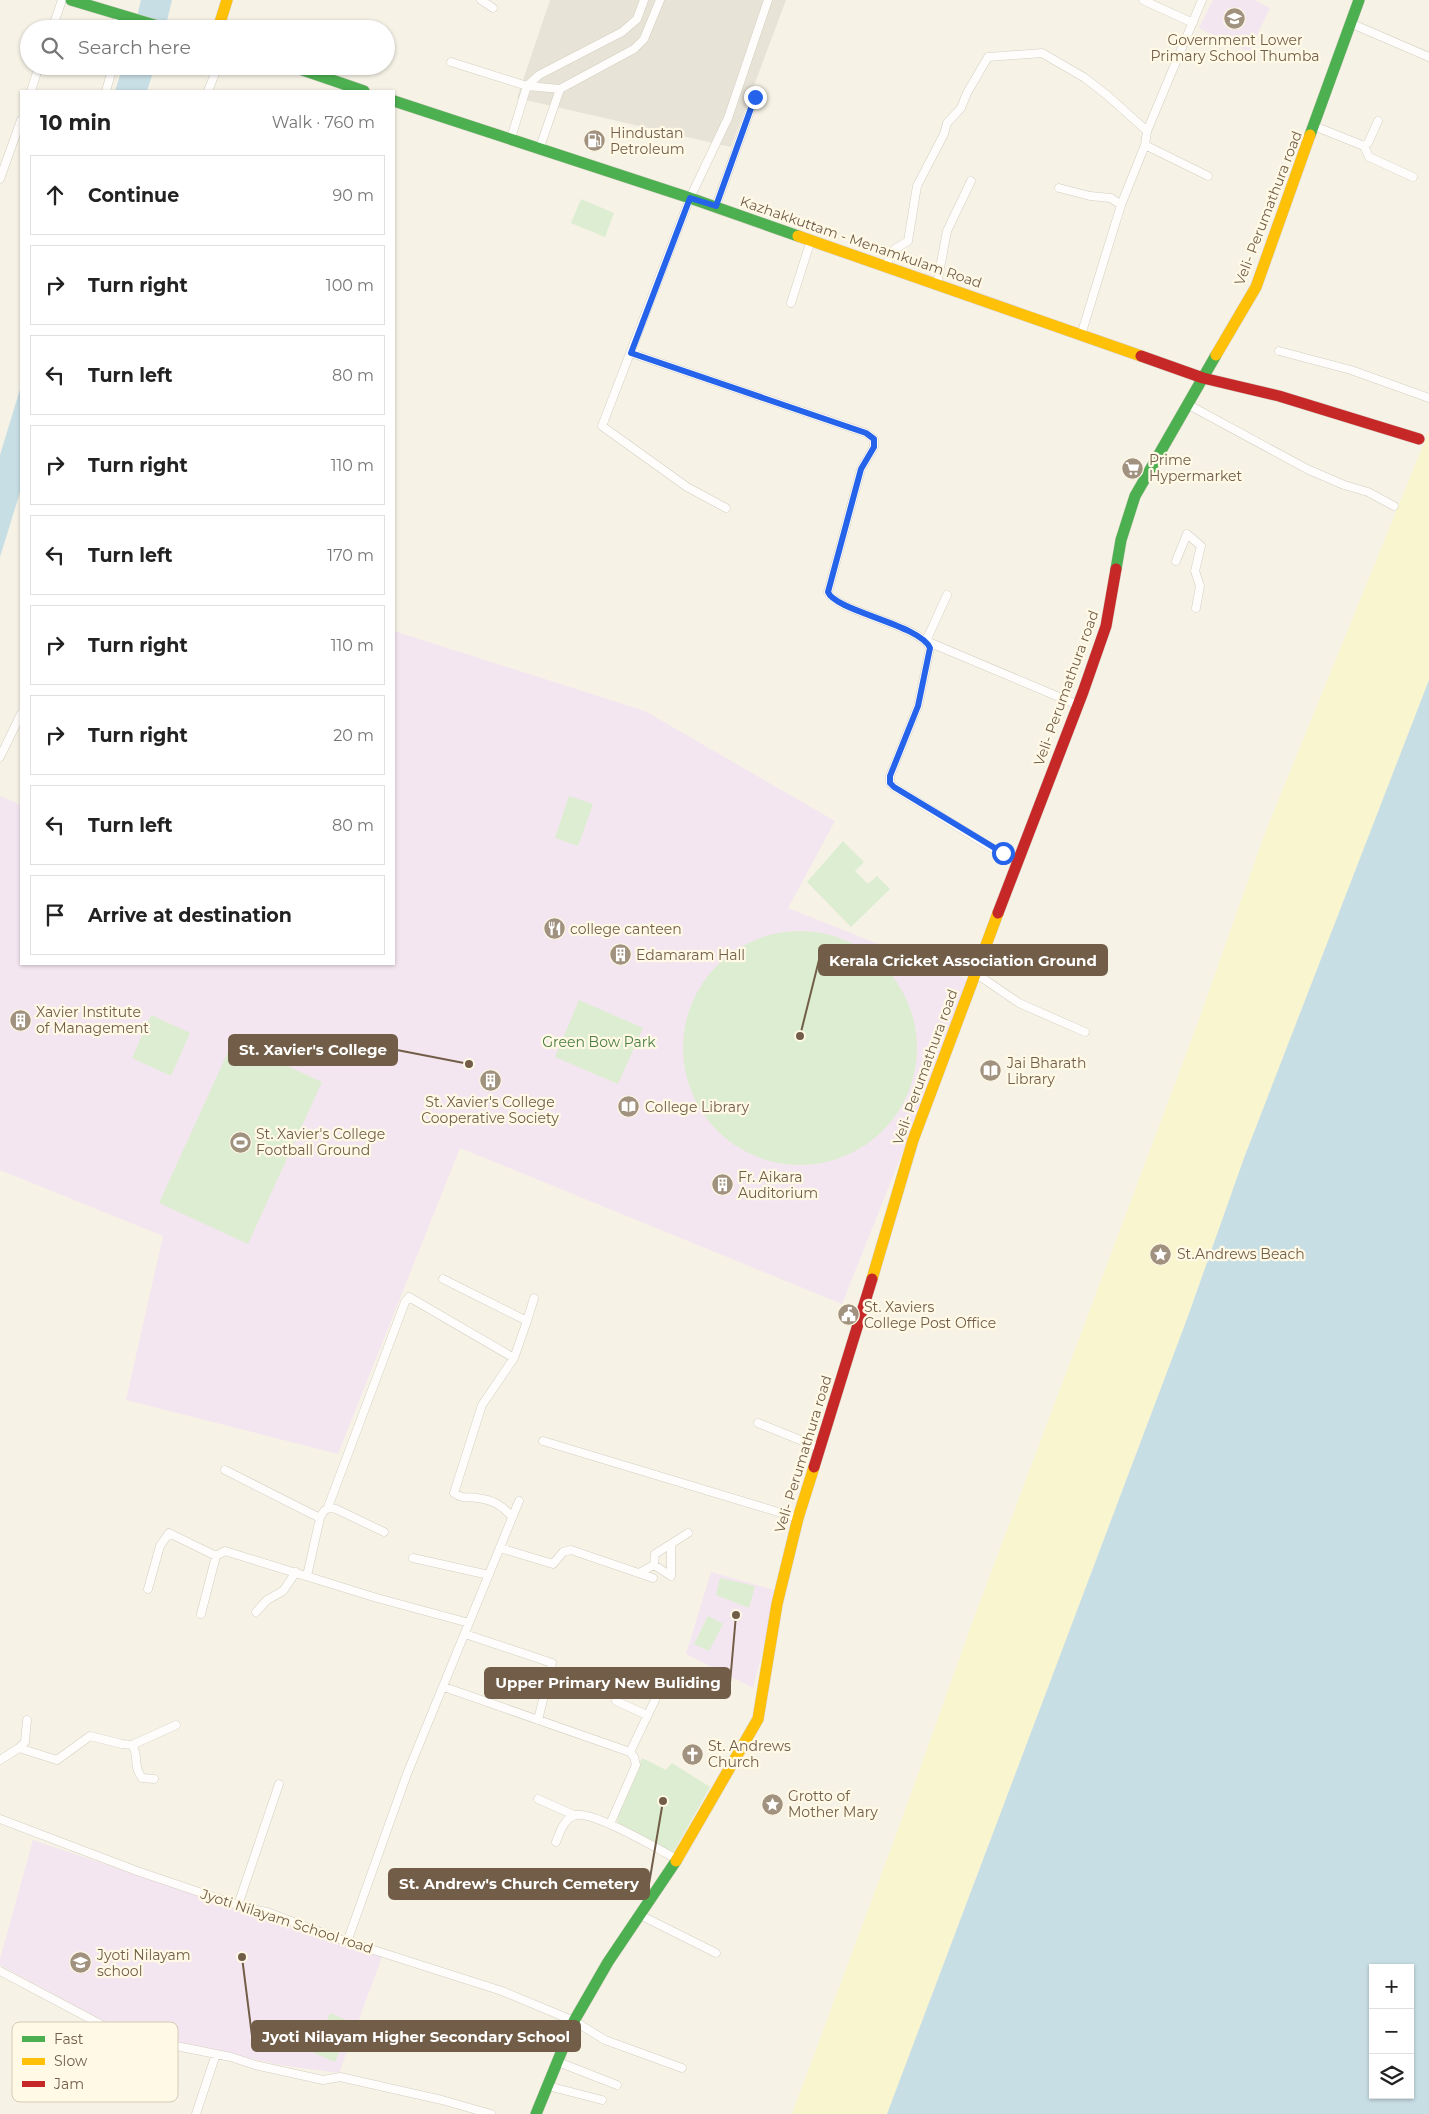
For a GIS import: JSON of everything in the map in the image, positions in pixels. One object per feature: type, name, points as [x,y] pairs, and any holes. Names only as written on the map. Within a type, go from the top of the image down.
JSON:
[{"type":"main road","points":[[71,0],[136,20]]},
{"type":"main road","points":[[221,20],[227,0]]},
{"type":"main road","name":"Veli- Perumathura road","points":[[536,2114],[574,2021],[608,1962],[678,1860],[758,1719],[777,1604],[798,1518],[913,1140],[1078,705],[1106,626],[1121,540],[1135,496],[1256,287],[1359,0]]},
{"type":"main road","points":[[317,75],[361,90]]},
{"type":"main road","name":"Kazhakkuttam - Menamkulam Road","points":[[395,101],[511,138],[539,150],[716,206],[1203,378],[1278,396],[1419,439]]},
{"type":"street","points":[[55,20],[62,0]]},
{"type":"street","points":[[481,0],[492,8]]},
{"type":"street","points":[[511,138],[527,86],[539,75],[622,32],[637,19],[644,0]]},
{"type":"street","points":[[451,62],[527,86],[560,89],[634,49],[644,39],[660,0]]},
{"type":"street","points":[[726,508],[687,487],[602,426],[690,198],[728,118],[768,0]]},
{"type":"street","points":[[1142,0],[1193,23]]},
{"type":"street","points":[[1081,335],[1121,205],[1145,144],[1147,131],[1202,0]]},
{"type":"street","points":[[118,14],[118,20]]},
{"type":"street","points":[[1350,23],[1429,57]]},
{"type":"street","points":[[885,266],[895,249],[908,241],[916,186],[944,134],[947,123],[961,108],[967,93],[988,57],[1042,53],[1085,78],[1147,131]]},
{"type":"street","points":[[31,90],[36,75]]},
{"type":"street","points":[[106,90],[110,75]]},
{"type":"street","points":[[208,90],[214,75]]},
{"type":"street","points":[[539,150],[560,89]]},
{"type":"street","points":[[716,206],[755,97]]},
{"type":"street","points":[[1314,126],[1364,146],[1368,143],[1378,121]]},
{"type":"street","points":[[0,179],[20,123]]},
{"type":"street","points":[[1145,144],[1208,176]]},
{"type":"street","points":[[1364,146],[1369,157],[1413,177]]},
{"type":"street","points":[[937,284],[947,231],[971,181]]},
{"type":"street","points":[[1059,188],[1090,196],[1110,198],[1121,205]]},
{"type":"street","points":[[791,303],[811,240]]},
{"type":"street","points":[[1279,351],[1351,370],[1429,398]]},
{"type":"street","points":[[631,353],[871,435],[875,443],[861,469],[828,592],[830,596],[837,602],[879,618],[926,641],[1078,705]]},
{"type":"street","points":[[1187,404],[1307,469],[1344,486],[1368,492],[1394,506]]},
{"type":"street","points":[[1176,561],[1187,534],[1201,546],[1195,571],[1200,586],[1196,608]]},
{"type":"street","points":[[926,641],[946,596]]},
{"type":"street","points":[[926,641],[930,648],[930,654],[918,706],[890,776],[890,783],[995,850],[1018,859]]},
{"type":"street","points":[[0,757],[20,716]]},
{"type":"street","points":[[975,974],[1019,1003],[1084,1032]]},
{"type":"street","points":[[442,1279],[527,1321]]},
{"type":"street","points":[[308,1576],[320,1518],[324,1510],[328,1508],[404,1302],[408,1296],[514,1358]]},
{"type":"street","points":[[512,1518],[502,1505],[476,1497],[461,1498],[454,1492],[482,1405],[514,1358],[534,1298]]},
{"type":"street","points":[[758,1423],[820,1448]]},
{"type":"street","points":[[543,1441],[798,1518]]},
{"type":"street","points":[[224,1470],[320,1518]]},
{"type":"street","points":[[348,1942],[407,1774],[444,1687],[518,1501]]},
{"type":"street","points":[[328,1508],[336,1509],[384,1532]]},
{"type":"street","points":[[148,1589],[160,1546],[168,1533],[216,1556]]},
{"type":"street","points":[[654,1565],[656,1554],[688,1533]]},
{"type":"street","points":[[654,1565],[670,1576],[671,1544]]},
{"type":"street","points":[[500,1548],[553,1564],[562,1552],[571,1550],[653,1578]]},
{"type":"street","points":[[200,1614],[216,1556],[220,1552],[232,1552],[469,1623]]},
{"type":"street","points":[[413,1558],[489,1575]]},
{"type":"street","points":[[639,1573],[654,1565]]},
{"type":"street","points":[[256,1612],[267,1600],[284,1591],[296,1572]]},
{"type":"street","points":[[465,1634],[552,1663],[538,1720]]},
{"type":"street","points":[[444,1687],[630,1752],[634,1757],[636,1765],[610,1824]]},
{"type":"street","points":[[630,1752],[655,1700]]},
{"type":"street","points":[[616,1702],[647,1715]]},
{"type":"street","points":[[0,1760],[25,1742],[27,1720]]},
{"type":"street","points":[[19,1748],[57,1760],[90,1736],[132,1745],[176,1725]]},
{"type":"street","points":[[132,1745],[136,1751],[136,1769],[142,1778],[154,1779]]},
{"type":"street","points":[[238,1905],[279,1784]]},
{"type":"street","points":[[538,1800],[574,1815],[582,1814],[610,1824],[678,1860]]},
{"type":"street","points":[[556,1842],[564,1823],[574,1815]]},
{"type":"street","name":"Jyoti Nilayam School road","points":[[0,1820],[61,1844],[238,1905],[267,1912],[348,1942],[502,1991],[574,2021],[605,2040],[682,2068]]},
{"type":"street","points":[[640,1915],[716,1953]]},
{"type":"street","points":[[0,1971],[95,2022]]},
{"type":"street","points":[[178,2047],[323,2080],[340,2077],[442,2100],[490,2114]]},
{"type":"street","points":[[196,2114],[216,2054]]},
{"type":"street","points":[[558,2062],[617,2085]]},
{"type":"street","points":[[548,2086],[602,2100]]},
{"type":"shaded area","points":[[550,0],[786,0],[731,147],[517,98]]},
{"type":"shaded area","name":"Government Lower Primary School Thumba","points":[[1213,0],[1254,0],[1270,8],[1249,52],[1199,28]]},
{"type":"shaded area","points":[[395,631],[645,711],[835,821],[788,908],[971,981],[842,1304],[460,1148],[338,1454],[126,1400],[163,1236],[0,1170],[0,796],[20,805],[20,965],[395,965]]},
{"type":"shaded area","points":[[711,1572],[778,1591],[753,1688],[686,1654]]},
{"type":"shaded area","points":[[33,1840],[382,1957],[339,2073],[280,2065],[178,2042],[178,2022],[105,2022],[0,1965],[0,1959]]},
{"type":"green space","points":[[581,199],[614,213],[605,237],[571,223]]},
{"type":"green space","points":[[569,796],[593,804],[578,846],[555,838]]},
{"type":"green space","points":[[843,841],[864,862],[855,871],[868,884],[877,876],[890,889],[851,927],[807,882]]},
{"type":"green space","points":[[800,931],[823,933],[845,940],[865,951],[883,965],[897,983],[908,1003],[915,1025],[917,1048],[915,1071],[908,1093],[897,1113],[883,1131],[865,1145],[845,1156],[823,1163],[800,1165],[777,1163],[755,1156],[735,1145],[717,1131],[703,1113],[692,1093],[685,1071],[683,1048],[685,1025],[692,1003],[703,983],[717,965],[735,951],[755,940],[777,933]]},
{"type":"green space","name":"Green Bow Park","points":[[579,1000],[643,1028],[618,1084],[555,1057]]},
{"type":"green space","points":[[151,1015],[190,1033],[171,1076],[132,1058]]},
{"type":"green space","name":"St. Xavier's College Football Ground","points":[[233,1041],[322,1082],[248,1244],[159,1203]]},
{"type":"green space","points":[[720,1578],[755,1586],[749,1608],[716,1595]]},
{"type":"green space","points":[[708,1616],[723,1624],[709,1651],[694,1644]]},
{"type":"green space","points":[[642,1758],[666,1770],[672,1763],[710,1787],[673,1853],[618,1823],[617,1814]]},
{"type":"green space","points":[[330,2013],[351,2022],[335,2062],[314,2053]]},
{"type":"sand","name":"St.Andrews Beach","points":[[1429,431],[1429,680],[1244,1158],[1187,1319],[887,2114],[792,2114],[903,1816],[971,1626],[1197,1025],[1265,833]]},
{"type":"water","points":[[141,0],[172,0],[167,20],[136,20]]},
{"type":"water","points":[[120,75],[152,75],[147,90],[115,90]]},
{"type":"water","points":[[20,389],[20,492],[0,557],[0,455]]},
{"type":"water","points":[[1429,680],[1429,2114],[887,2114],[1187,1319],[1244,1158]]},
{"type":"traffic: fast","points":[[71,0],[138,20]]},
{"type":"traffic: fast","points":[[1310,135],[1359,0]]},
{"type":"traffic: fast","points":[[317,75],[361,90]]},
{"type":"traffic: fast","points":[[395,101],[690,198],[798,236]]},
{"type":"traffic: fast","points":[[1116,569],[1121,540],[1135,496],[1216,355]]},
{"type":"traffic: fast","points":[[536,2114],[574,2021],[608,1962],[676,1861]]},
{"type":"traffic: slow","points":[[221,20],[227,0]]},
{"type":"traffic: slow","points":[[1216,355],[1256,287],[1310,135]]},
{"type":"traffic: slow","points":[[798,236],[1141,356]]},
{"type":"traffic: slow","points":[[872,1279],[913,1140],[998,913]]},
{"type":"traffic: slow","points":[[676,1861],[758,1719],[777,1604],[798,1518],[814,1467]]},
{"type":"traffic: jam","points":[[1141,356],[1203,378],[1279,396],[1419,439]]},
{"type":"traffic: jam","points":[[998,913],[1083,692],[1106,626],[1116,569]]},
{"type":"traffic: jam","points":[[814,1467],[872,1279]]},
{"type":"place","name":"Government Lower Primary School Thumba","points":[[1235,18]]},
{"type":"place","name":"Hindustan Petroleum","points":[[594,141]]},
{"type":"place","name":"Prime Hypermarket","points":[[1133,468]]},
{"type":"place","name":"college canteen","points":[[554,929]]},
{"type":"place","name":"Edamaram Hall","points":[[620,955]]},
{"type":"place","name":"Xavier Institute of Management","points":[[20,1020]]},
{"type":"place","name":"Kerala Cricket Association Ground","points":[[800,1036]]},
{"type":"place","name":"St. Xavier's College","points":[[469,1064]]},
{"type":"place","name":"Jai Bharath Library","points":[[991,1071]]},
{"type":"place","name":"St. Xavier's College Cooperative Society","points":[[490,1080]]},
{"type":"place","name":"College Library","points":[[629,1107]]},
{"type":"place","name":"St. Xavier's College Football Ground","points":[[240,1142]]},
{"type":"place","name":"Fr. Aikara Auditorium","points":[[722,1185]]},
{"type":"place","name":"St.Andrews Beach","points":[[1161,1254]]},
{"type":"place","name":"St. Xaviers College Post Office","points":[[848,1315]]},
{"type":"place","name":"Upper Primary New Buliding","points":[[736,1615]]},
{"type":"place","name":"St. Andrews Church","points":[[692,1754]]},
{"type":"place","name":"St. Andrew's Church Cemetery","points":[[663,1801]]},
{"type":"place","name":"Grotto of Mother Mary","points":[[772,1804]]},
{"type":"place","name":"Jyoti Nilayam Higher Secondary School","points":[[242,1957]]},
{"type":"place","name":"Jyoti Nilayam school","points":[[81,1963]]},
{"type":"route","points":[[755,97],[716,206],[690,198],[631,353],[866,433],[874,439],[874,447],[861,469],[828,592],[832,599],[837,602],[879,618],[919,637],[926,641],[930,648],[918,706],[890,776],[890,783],[995,850],[1003,853]]}]
